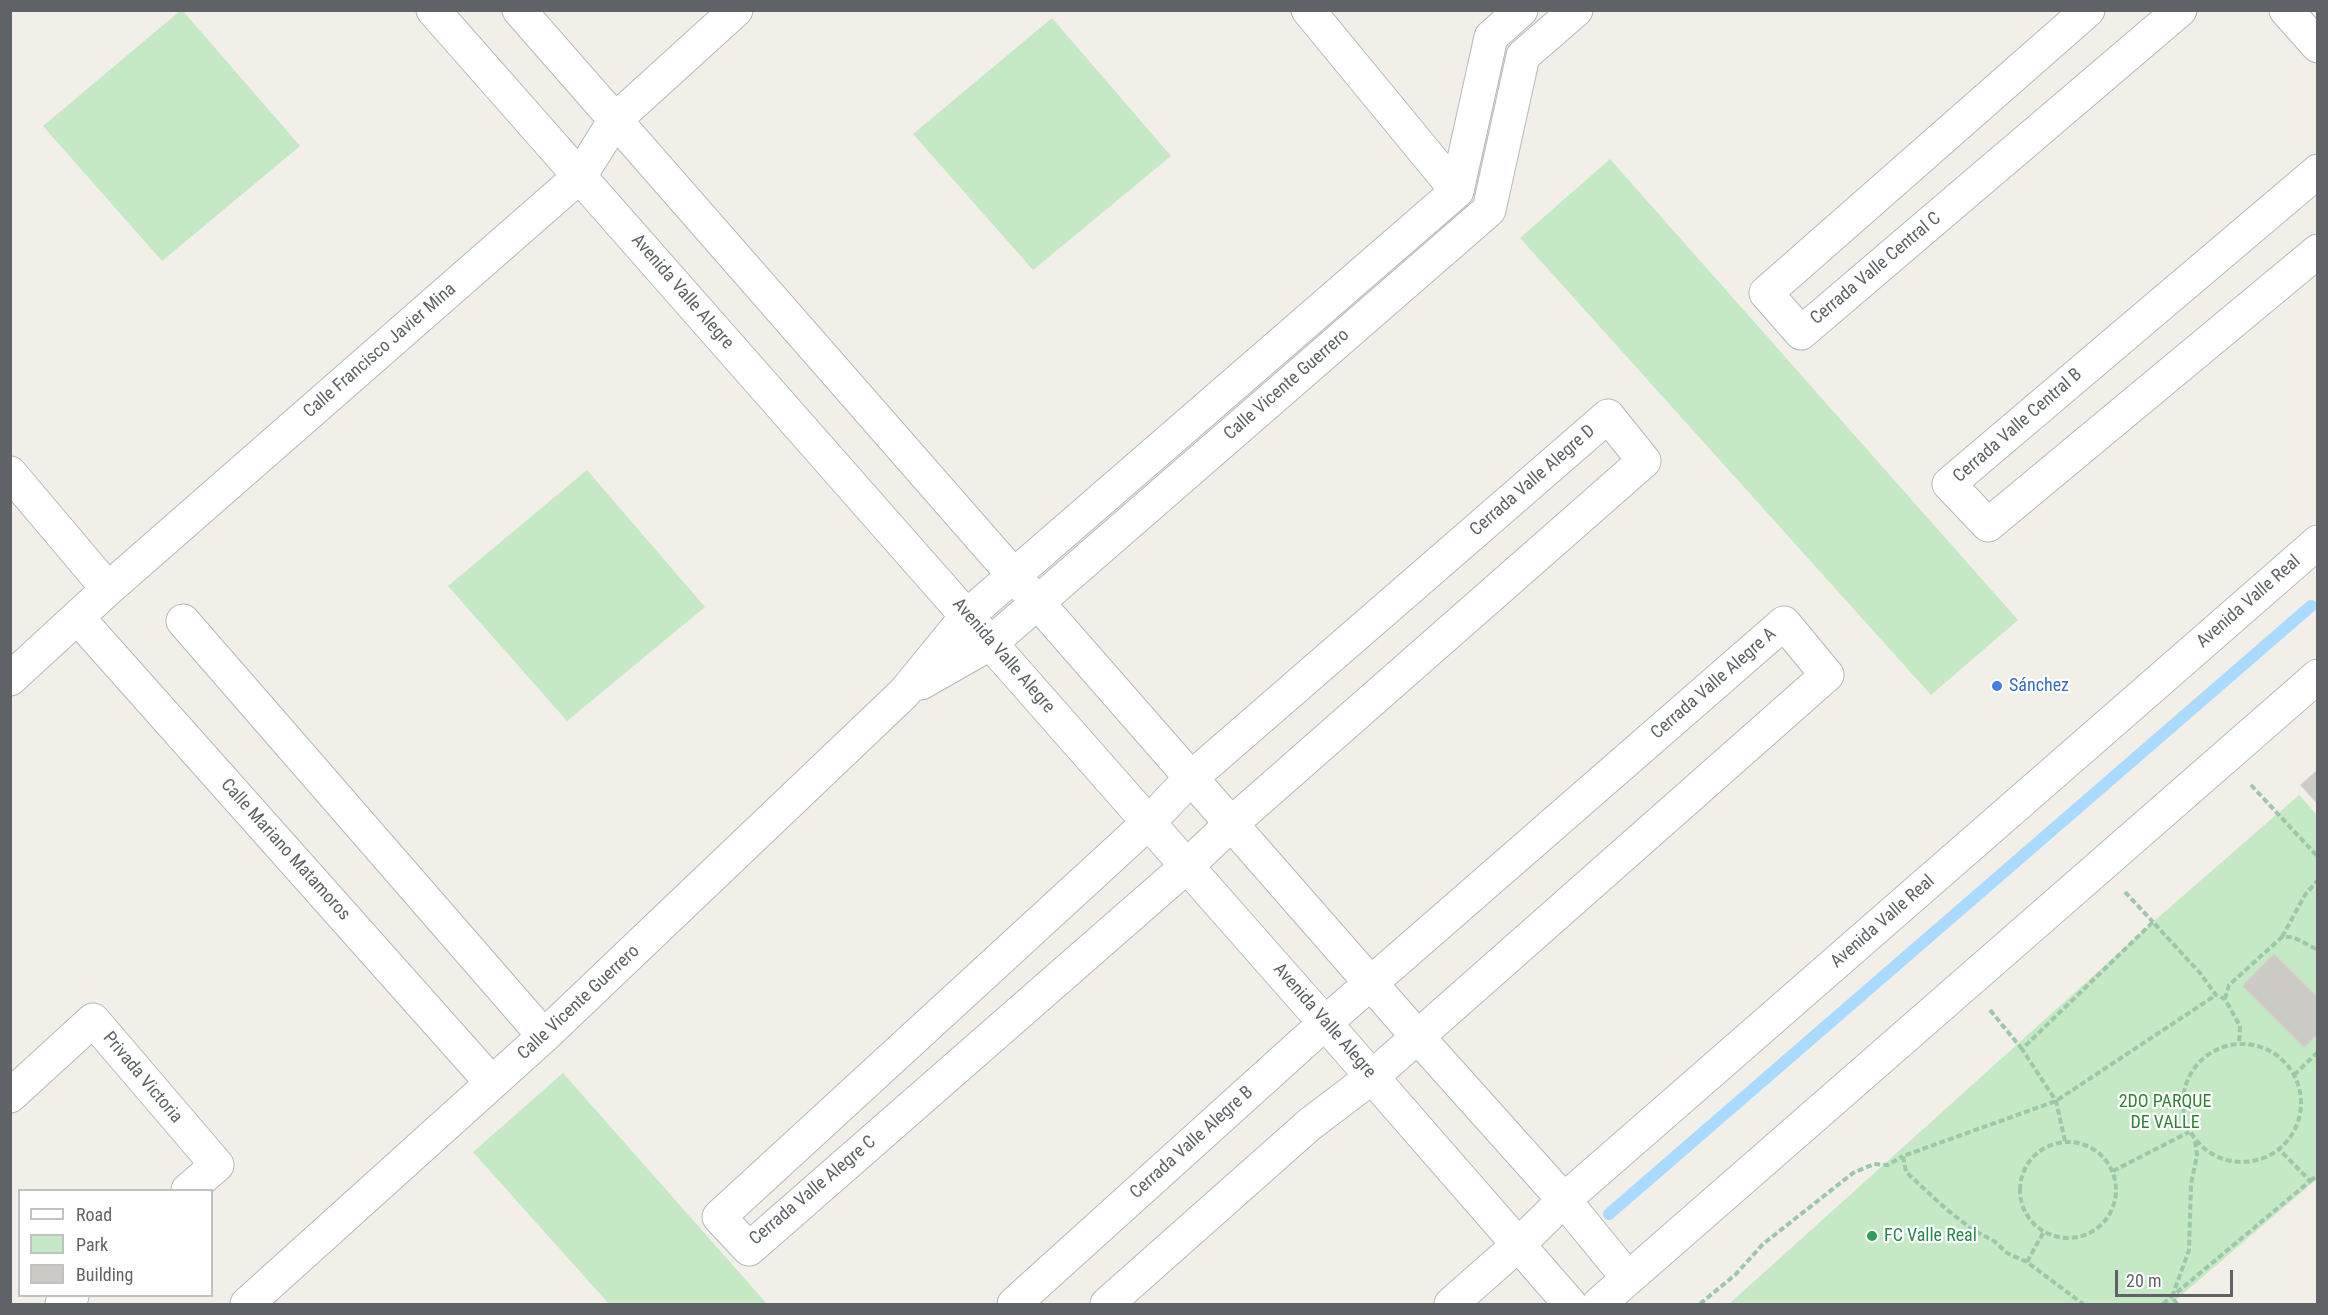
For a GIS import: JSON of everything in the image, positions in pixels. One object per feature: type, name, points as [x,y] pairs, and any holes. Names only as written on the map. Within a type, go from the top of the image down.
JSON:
[{"type":"street","name":"Avenida Valle Alegre","points":[[434,10],[1520,1244],[1570,1305]]},
{"type":"street","points":[[519,10],[1417,1036],[1564,1200],[1628,1278]]},
{"type":"street","name":"Calle Francisco Javier Mina","points":[[10,679],[108,590],[580,176],[615,120],[735,10]]},
{"type":"street","points":[[1308,10],[1457,191]]},
{"type":"street","points":[[1457,191],[1491,37],[1521,10]]},
{"type":"street","name":"Calle Vicente Guerrero","points":[[904,693],[991,643],[1489,210],[1523,56],[1576,10]]},
{"type":"street","name":"Cerrada Valle Central C","points":[[2088,10],[1766,293],[1801,333],[2180,10]]},
{"type":"street","points":[[2286,10],[2318,46]]},
{"type":"street","name":"Cerrada Valle Central B","points":[[2318,171],[1949,484],[1988,525],[2318,251]]},
{"type":"street","name":"Calle Vicente Guerrero","points":[[247,1305],[544,1036],[904,693],[967,616],[1457,191]]},
{"type":"street","name":"Cerrada Valle Alegre D","points":[[1191,778],[1608,416],[1644,461],[1231,824]]},
{"type":"street","points":[[10,473],[108,590]]},
{"type":"street","name":"Avenida Valle Real","points":[[1450,1305],[1520,1244],[1564,1200],[2318,542]]},
{"type":"street","name":"Calle Mariano Matamoros","points":[[78,618],[492,1083]]},
{"type":"street","points":[[183,621],[544,1036]]},
{"type":"street","name":"Cerrada Valle Alegre A","points":[[1372,984],[1784,623],[1827,675],[1417,1036]]},
{"type":"street","points":[[1599,1305],[2318,676]]},
{"type":"street","name":"Cerrada Valle Alegre C","points":[[1191,778],[1149,822],[719,1217],[749,1250],[1187,866],[1231,824]]},
{"type":"street","name":"Cerrada Valle Alegre B","points":[[1014,1305],[1325,1023],[1372,984]]},
{"type":"street","name":"Privada Victoria","points":[[10,1096],[93,1020],[217,1165],[190,1189]]},
{"type":"street","points":[[1107,1305],[1310,1124],[1372,1077],[1417,1036]]},
{"type":"path","points":[[2225,757],[2318,857]]},
{"type":"path","points":[[2225,999],[2229,986],[2282,937],[2306,895],[2318,880]]},
{"type":"path","points":[[2022,1049],[2153,922],[2200,973],[2216,995],[2225,999],[2240,1026],[2239,1044]]},
{"type":"path","points":[[2282,937],[2293,937],[2318,950]]},
{"type":"path","points":[[1966,983],[2022,1049],[2056,1101],[2065,1141]]},
{"type":"path","points":[[1700,1305],[1736,1274],[1763,1244],[1853,1173],[1874,1164],[1888,1165],[1902,1156],[2056,1101],[2216,995]]},
{"type":"path","points":[[2239,1044],[2261,1047],[2280,1058],[2294,1075],[2300,1090],[2301,1106],[2298,1122],[2290,1137],[2279,1149],[2260,1159],[2240,1162],[2220,1158],[2202,1148],[2189,1132],[2182,1104],[2190,1075],[2210,1053],[2239,1044]]},
{"type":"path","points":[[2294,1075],[2318,1052]]},
{"type":"path","points":[[2113,1171],[2189,1132]]},
{"type":"path","points":[[2176,1305],[2172,1297],[2188,1250],[2191,1184],[2196,1155],[2194,1140]]},
{"type":"path","points":[[2065,1141],[2085,1143],[2102,1154],[2113,1171],[2117,1191],[2112,1210],[2100,1226],[2082,1236],[2062,1238],[2043,1232],[2031,1222],[2023,1209],[2019,1194],[2020,1178],[2026,1164],[2037,1152],[2049,1144],[2065,1141]]},
{"type":"path","points":[[2279,1149],[2310,1182]]},
{"type":"path","points":[[1902,1156],[1906,1172],[1946,1209],[1973,1230],[1994,1241],[2007,1253],[2027,1262],[2083,1305]]},
{"type":"path","points":[[2163,1305],[2318,1175]]},
{"type":"path","points":[[2027,1262],[2043,1232]]},
{"type":"green space","points":[[180,11],[183,11],[300,146],[162,261],[43,126]]},
{"type":"green space","points":[[1052,18],[1171,156],[1033,270],[913,134]]},
{"type":"green space","points":[[1610,159],[2018,620],[1931,695],[1520,238]]},
{"type":"green space","points":[[587,470],[705,607],[567,721],[448,586]]},
{"type":"green space","name":"2DO PARQUE DE VALLE","points":[[2299,795],[2317,815],[2317,1179],[2171,1304],[1729,1304],[2153,922]]},
{"type":"green space","points":[[563,1073],[767,1304],[609,1304],[473,1152]]},
{"type":"building","points":[[2318,770],[2318,804],[2301,785]]},
{"type":"building","points":[[2274,954],[2318,998],[2318,1034],[2304,1047],[2243,986]]},
{"type":"waterway","points":[[1609,1214],[2311,606]]},
{"type":"place","name":"Sánchez","points":[[1997,686]]},
{"type":"place","name":"FC Valle Real","points":[[1872,1236]]}]
